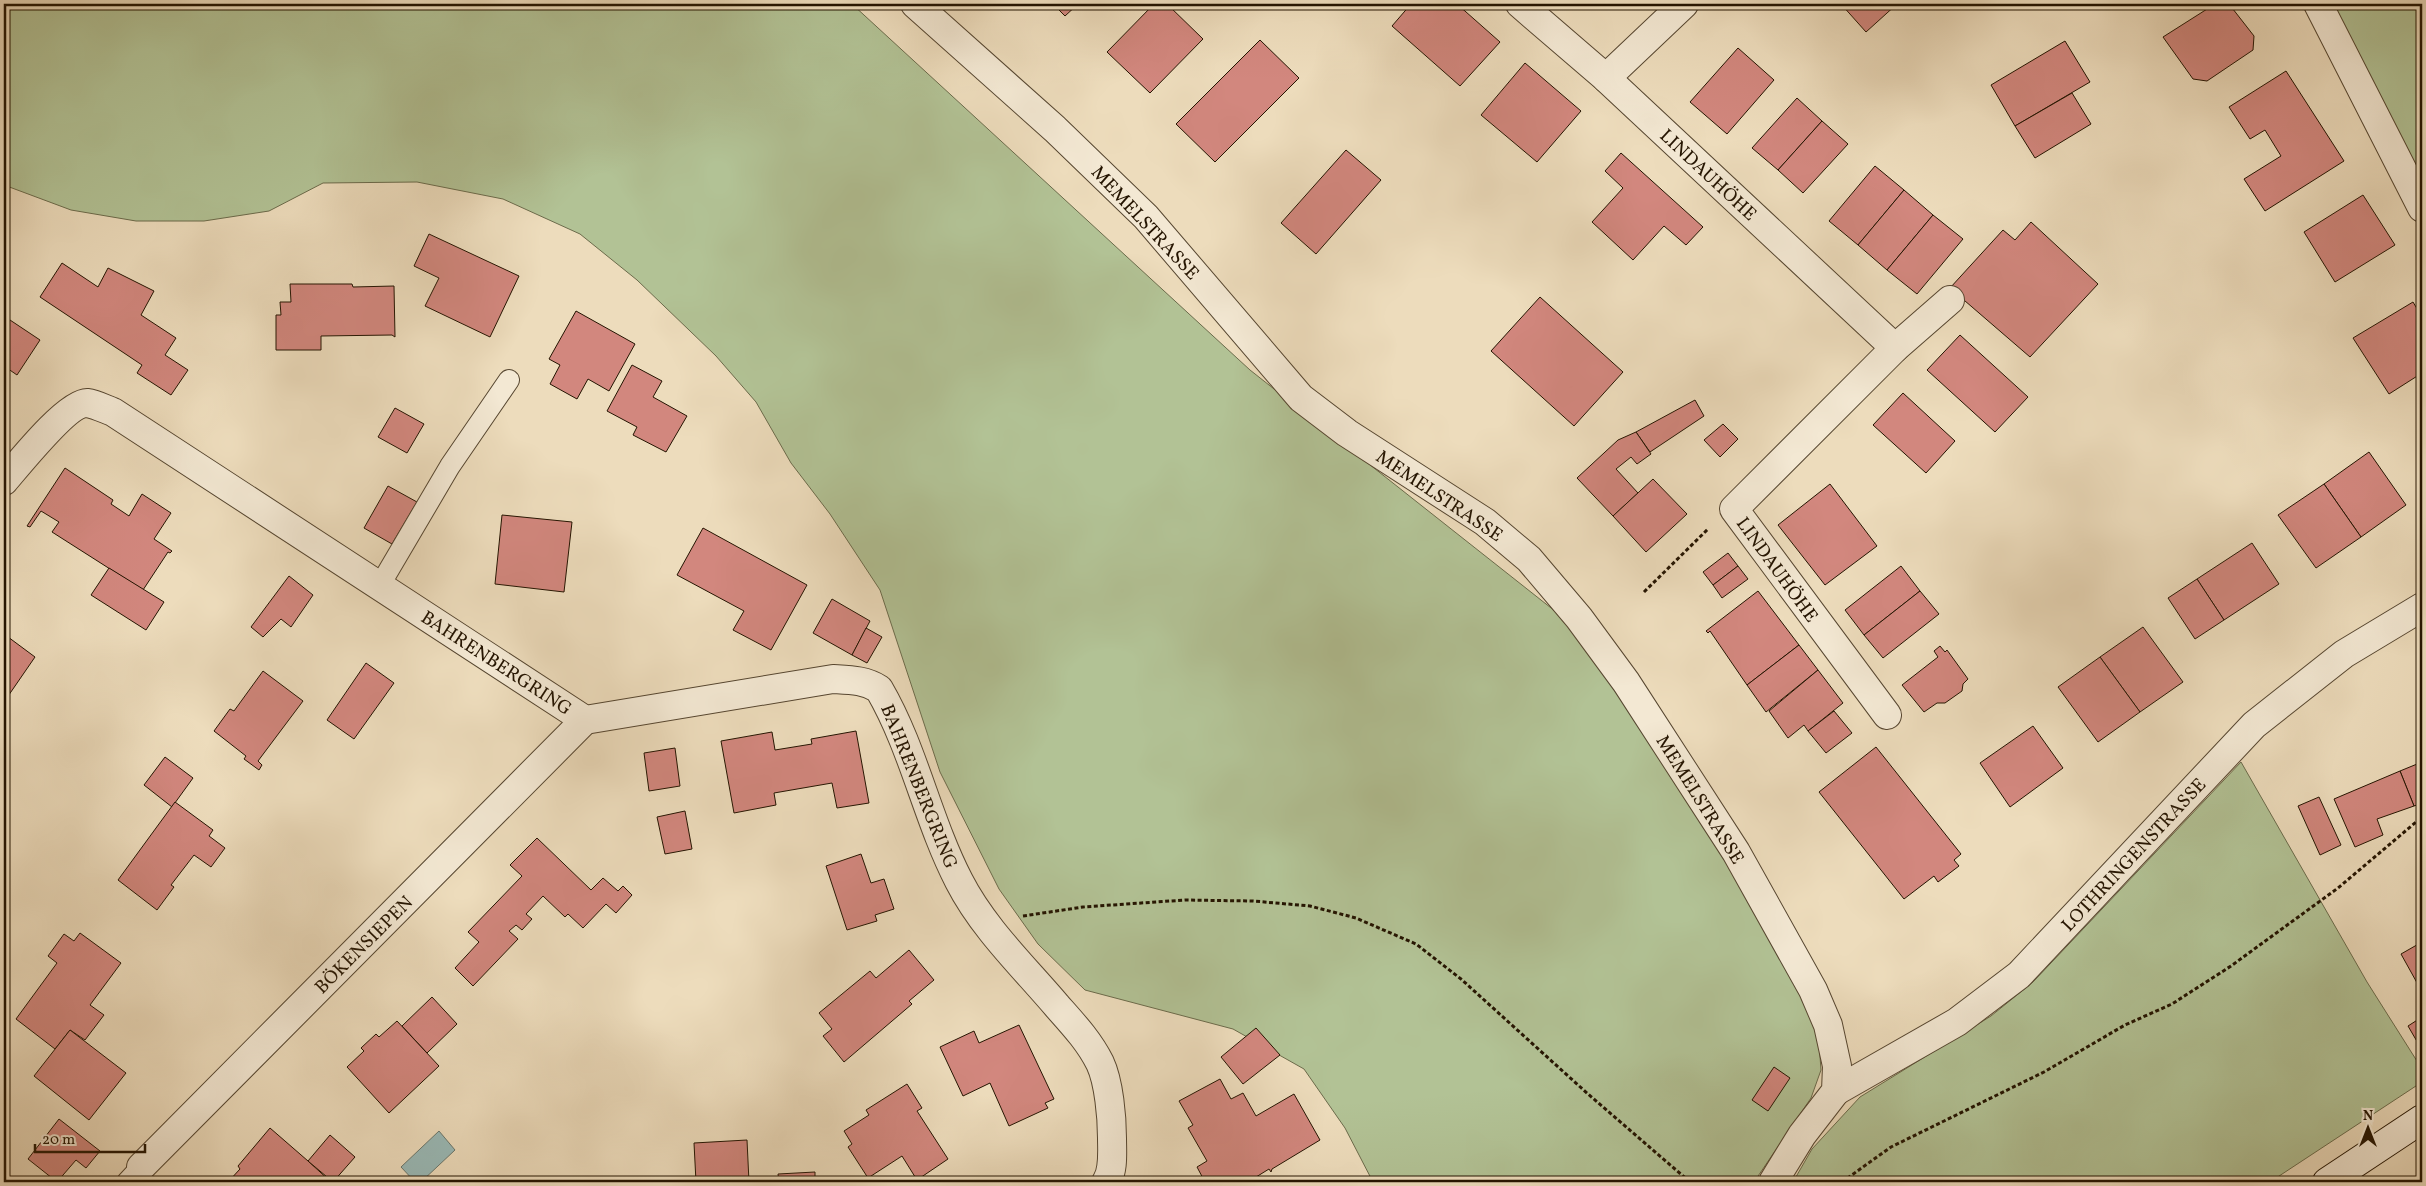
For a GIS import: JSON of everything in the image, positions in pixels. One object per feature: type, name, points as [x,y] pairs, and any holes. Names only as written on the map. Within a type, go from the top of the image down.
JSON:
[{"type":"street","name":"MEMELSTRASSE","points":[[915,4],[1055,129],[1146,217],[1301,398],[1347,434],[1485,522],[1545,575],[1626,682],[1736,852],[1786,939],[1813,990],[1828,1024],[1837,1066],[1836,1091]]},
{"type":"street","name":"LINDAUHÖHE","points":[[1520,4],[1606,78],[1895,348]]},
{"type":"street","points":[[1606,78],[1684,4]]},
{"type":"street","points":[[2318,4],[2422,208]]},
{"type":"street","name":"LINDAUHÖHE","points":[[1887,715],[1734,510],[1895,348],[1950,300]]},
{"type":"street","name":"BAHRENBERGRING","points":[[4,482],[65,415],[77,406],[88,403],[113,412],[585,720],[833,679],[856,680],[879,688],[907,747],[935,830],[960,882],[985,922],[1088,1041],[1101,1066],[1112,1125],[1112,1156],[1109,1178],[1106,1182]]},
{"type":"street","name":"LOTHRINGENSTRASSE","points":[[1836,1091],[1957,1022],[2019,975],[2254,725],[2344,654],[2422,607]]},
{"type":"street","name":"BÖKENSIEPEN","points":[[134,1175],[585,720]]},
{"type":"street","points":[[1773,1182],[1802,1136],[1836,1091]]},
{"type":"street","points":[[2328,1182],[2422,1119]]},
{"type":"lane","points":[[380,586],[450,466],[509,380]]},
{"type":"path","points":[[1644,592],[1720,518],[1734,510]]},
{"type":"path","points":[[1842,1182],[1891,1146],[2044,1072],[2125,1024],[2172,1004],[2231,966],[2338,888],[2422,817]]},
{"type":"path","points":[[985,922],[1083,907],[1185,900],[1253,901],[1310,906],[1356,918],[1416,944],[1461,978],[1588,1094],[1690,1182]]},
{"type":"green space","points":[[4,4],[852,4],[1250,370],[1565,619],[1672,773],[1779,945],[1818,1029],[1821,1070],[1811,1098],[1754,1182],[1373,1182],[1345,1128],[1304,1069],[1233,1029],[1085,990],[1038,944],[999,889],[940,772],[880,590],[830,514],[791,463],[756,402],[716,356],[637,280],[580,234],[503,199],[417,182],[323,183],[269,211],[204,221],[136,221],[71,210],[4,185]]},
{"type":"green space","points":[[2323,4],[2422,4],[2422,197]]},
{"type":"green space","points":[[2241,762],[2367,982],[2422,1069],[2422,1082],[2270,1182],[1793,1182],[1812,1149],[1860,1097],[1991,1016],[2033,982]]},
{"type":"water","points":[[439,1131],[455,1150],[421,1182],[415,1182],[401,1167]]},
{"type":"building","points":[[1053,4],[1078,4],[1065,16]]},
{"type":"building","points":[[1154,4],[1167,4],[1203,39],[1150,93],[1107,52]]},
{"type":"building","points":[[1411,4],[1457,4],[1500,42],[1460,86],[1392,26]]},
{"type":"building","points":[[1841,4],[1897,4],[1866,32]]},
{"type":"building","points":[[2215,4],[2229,4],[2254,36],[2253,50],[2207,81],[2193,79],[2163,37]]},
{"type":"building","points":[[1260,40],[1299,78],[1215,162],[1176,124]]},
{"type":"building","points":[[2065,41],[2090,82],[2015,126],[1991,85]]},
{"type":"building","points":[[1738,48],[1774,80],[1727,134],[1690,102]]},
{"type":"building","points":[[1525,63],[1581,111],[1537,162],[1481,115]]},
{"type":"building","points":[[2286,71],[2344,161],[2265,211],[2244,179],[2281,156],[2265,130],[2250,139],[2229,107]]},
{"type":"building","points":[[2072,93],[2091,124],[2035,158],[2015,126]]},
{"type":"building","points":[[1797,98],[1822,121],[1778,170],[1752,148]]},
{"type":"building","points":[[1822,121],[1848,144],[1803,193],[1778,170]]},
{"type":"building","points":[[1346,150],[1381,180],[1316,254],[1281,223]]},
{"type":"building","points":[[1621,153],[1703,227],[1686,245],[1664,226],[1633,260],[1592,222],[1623,188],[1605,171]]},
{"type":"building","points":[[1875,166],[1904,190],[1858,245],[1829,221]]},
{"type":"building","points":[[1904,190],[1933,215],[1887,270],[1858,245]]},
{"type":"building","points":[[2363,195],[2395,245],[2335,282],[2304,232]]},
{"type":"building","points":[[1933,215],[1963,239],[1917,294],[1887,270]]},
{"type":"building","points":[[2031,222],[2098,284],[2030,357],[1950,288],[2003,230],[2015,240]]},
{"type":"building","points":[[429,234],[519,276],[490,337],[425,306],[439,278],[414,266]]},
{"type":"building","points":[[62,263],[98,287],[108,268],[154,291],[141,315],[176,338],[165,355],[188,370],[171,395],[137,373],[142,365],[40,297]]},
{"type":"building","points":[[290,284],[352,284],[353,287],[394,286],[395,337],[392,335],[321,336],[321,350],[276,350],[276,315],[281,315],[280,302],[291,302]]},
{"type":"building","points":[[1540,297],[1623,372],[1574,426],[1491,351]]},
{"type":"building","points":[[2413,302],[2422,317],[2422,373],[2389,394],[2353,338]]},
{"type":"building","points":[[576,311],[635,344],[609,391],[588,379],[577,399],[550,384],[560,365],[549,359]]},
{"type":"building","points":[[4,316],[40,340],[17,375],[4,366]]},
{"type":"building","points":[[1960,335],[2028,397],[1995,432],[1927,370]]},
{"type":"building","points":[[632,365],[662,381],[653,397],[687,416],[666,452],[633,435],[637,427],[607,411]]},
{"type":"building","points":[[1903,393],[1955,441],[1926,473],[1873,425]]},
{"type":"building","points":[[1695,400],[1704,416],[1650,452],[1636,432]]},
{"type":"building","points":[[395,408],[424,424],[407,453],[378,437]]},
{"type":"building","points":[[1723,424],[1738,439],[1720,457],[1704,440]]},
{"type":"building","points":[[1636,432],[1651,454],[1637,464],[1631,457],[1616,469],[1638,493],[1613,516],[1577,478],[1618,440]]},
{"type":"building","points":[[2369,452],[2406,505],[2361,537],[2324,484]]},
{"type":"building","points":[[65,468],[113,500],[111,504],[129,516],[142,494],[171,513],[154,539],[172,551],[168,552],[143,590],[52,532],[59,522],[41,511],[30,527],[27,526]]},
{"type":"building","points":[[1653,479],[1687,514],[1646,552],[1613,516]]},
{"type":"building","points":[[1830,484],[1877,546],[1825,585],[1778,525]]},
{"type":"building","points":[[2324,484],[2361,537],[2316,568],[2278,515]]},
{"type":"building","points":[[388,486],[417,502],[392,544],[364,528]]},
{"type":"building","points":[[502,515],[572,522],[564,592],[495,584]]},
{"type":"building","points":[[703,528],[807,585],[771,650],[733,630],[744,611],[677,575]]},
{"type":"building","points":[[2252,543],[2279,584],[2224,620],[2197,579]]},
{"type":"building","points":[[1728,553],[1738,566],[1713,585],[1703,572]]},
{"type":"building","points":[[1738,566],[1748,579],[1722,598],[1713,585]]},
{"type":"building","points":[[1901,566],[1920,591],[1864,635],[1845,610]]},
{"type":"building","points":[[109,568],[164,602],[146,630],[91,595]]},
{"type":"building","points":[[289,576],[313,595],[291,627],[281,619],[263,637],[251,627]]},
{"type":"building","points":[[2197,579],[2224,620],[2195,639],[2168,598]]},
{"type":"building","points":[[1758,591],[1799,645],[1747,685],[1710,631],[1708,633],[1706,631]]},
{"type":"building","points":[[1920,591],[1939,614],[1883,658],[1864,635]]},
{"type":"building","points":[[832,599],[870,621],[852,655],[813,633]]},
{"type":"building","points":[[2143,627],[2183,682],[2140,712],[2100,657]]},
{"type":"building","points":[[866,628],[882,637],[867,663],[852,655]]},
{"type":"building","points":[[4,634],[35,657],[4,702]]},
{"type":"building","points":[[1799,645],[1818,670],[1766,712],[1747,685]]},
{"type":"building","points":[[1940,646],[1945,652],[1947,650],[1968,679],[1963,684],[1962,691],[1945,703],[1937,703],[1924,712],[1902,685],[1938,657],[1934,651]]},
{"type":"building","points":[[2100,657],[2140,712],[2098,742],[2058,687]]},
{"type":"building","points":[[366,663],[394,683],[354,739],[327,720]]},
{"type":"building","points":[[1818,670],[1843,703],[1808,731],[1804,725],[1788,738],[1769,711]]},
{"type":"building","points":[[263,671],[303,701],[258,761],[262,765],[259,770],[244,759],[246,756],[214,731],[230,709],[234,711]]},
{"type":"building","points":[[1834,711],[1852,733],[1826,753],[1808,731]]},
{"type":"building","points":[[2033,726],[2063,768],[2010,807],[1980,763]]},
{"type":"building","points":[[856,731],[869,803],[837,808],[832,783],[774,793],[776,805],[734,813],[721,741],[772,732],[775,750],[812,744],[811,739]]},
{"type":"building","points":[[1876,747],[1961,854],[1954,860],[1959,866],[1938,882],[1934,876],[1904,899],[1819,792]]},
{"type":"building","points":[[675,748],[680,786],[649,791],[644,753]]},
{"type":"building","points":[[165,757],[193,778],[172,807],[144,785]]},
{"type":"building","points":[[2422,762],[2422,803],[2414,806],[2400,771]]},
{"type":"building","points":[[2400,771],[2414,806],[2377,819],[2383,835],[2355,847],[2334,799]]},
{"type":"building","points":[[2319,797],[2341,845],[2320,855],[2298,806]]},
{"type":"building","points":[[175,802],[213,830],[209,836],[225,848],[211,867],[194,855],[171,885],[174,887],[157,910],[118,880]]},
{"type":"building","points":[[685,811],[692,849],[665,854],[657,817]]},
{"type":"building","points":[[537,838],[591,890],[603,878],[618,891],[623,886],[632,895],[616,913],[606,904],[583,928],[568,914],[565,917],[543,896],[526,914],[532,919],[522,930],[516,925],[509,931],[518,939],[473,986],[455,968],[479,942],[468,932],[522,876],[510,865]]},
{"type":"building","points":[[861,854],[871,883],[884,879],[894,909],[875,915],[877,921],[847,930],[826,866]]},
{"type":"building","points":[[80,933],[121,963],[90,1005],[104,1015],[85,1040],[70,1030],[55,1049],[16,1019],[57,963],[48,956],[64,934],[74,941]]},
{"type":"building","points":[[2422,942],[2422,989],[2421,990],[2401,954]]},
{"type":"building","points":[[909,950],[934,980],[909,1001],[912,1004],[844,1062],[823,1036],[832,1029],[819,1013],[870,971],[876,978]]},
{"type":"building","points":[[432,997],[457,1024],[427,1053],[402,1026]]},
{"type":"building","points":[[2422,1017],[2422,1050],[2408,1026]]},
{"type":"building","points":[[397,1021],[439,1066],[389,1113],[347,1067],[364,1051],[361,1048],[376,1034],[379,1037]]},
{"type":"building","points":[[1019,1025],[1054,1099],[1045,1103],[1048,1108],[1009,1126],[990,1083],[963,1096],[940,1047],[974,1031],[979,1043]]},
{"type":"building","points":[[1256,1028],[1280,1055],[1243,1084],[1221,1057]]},
{"type":"building","points":[[70,1030],[126,1073],[89,1120],[34,1076]]},
{"type":"building","points":[[1774,1067],[1790,1078],[1768,1111],[1752,1100]]},
{"type":"building","points":[[1220,1079],[1231,1099],[1243,1093],[1256,1116],[1294,1094],[1320,1140],[1272,1169],[1271,1172],[1269,1169],[1248,1182],[1205,1182],[1197,1167],[1207,1161],[1188,1128],[1193,1125],[1179,1101]]},
{"type":"building","points":[[907,1084],[922,1108],[917,1111],[948,1159],[917,1180],[902,1156],[868,1178],[848,1147],[852,1144],[844,1131],[869,1115],[866,1110]]},
{"type":"building","points":[[59,1119],[100,1151],[86,1168],[76,1160],[57,1182],[28,1159]]},
{"type":"building","points":[[270,1128],[331,1182],[228,1182],[240,1169],[238,1166]]},
{"type":"building","points":[[330,1135],[355,1157],[333,1182],[308,1161]]},
{"type":"building","points":[[747,1140],[749,1182],[696,1182],[694,1143]]},
{"type":"building","points":[[815,1172],[815,1182],[779,1182],[778,1174]]}]
